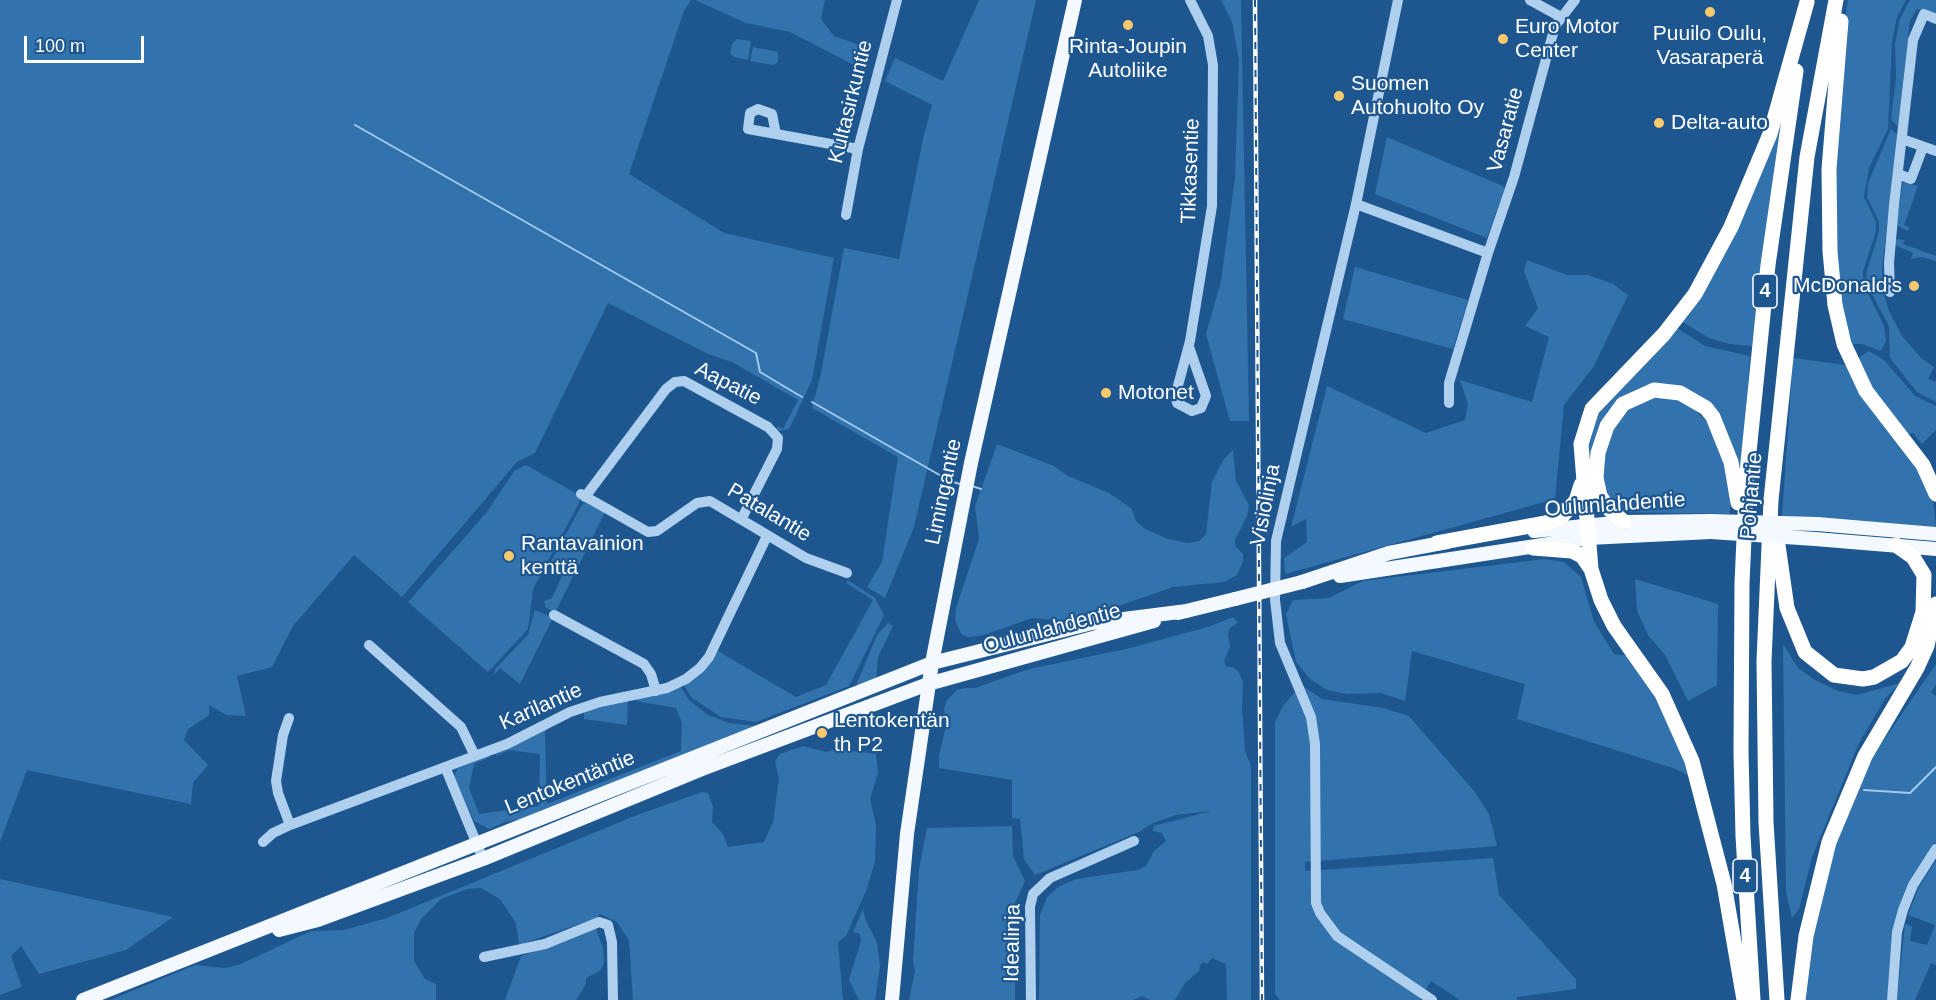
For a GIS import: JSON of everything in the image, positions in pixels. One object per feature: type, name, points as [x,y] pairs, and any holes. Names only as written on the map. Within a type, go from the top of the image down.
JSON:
[{"type":"highway","name":"Pohjantie","points":[[1777,1000],[1766,822],[1764,661],[1771,500],[1807,157],[1836,0]]},
{"type":"highway","points":[[1843,0],[1832,116],[1829,205],[1832,282],[1845,344],[1857,373],[1879,410],[1923,465],[1936,495]]},
{"type":"highway","name":"Pohjantie","points":[[1753,1000],[1743,836],[1742,583],[1755,374],[1784,143],[1808,1]]},
{"type":"highway","points":[[1744,1000],[1724,884],[1692,761],[1662,694],[1614,626],[1601,600],[1591,569],[1581,444],[1592,409],[1664,334],[1689,302],[1731,227],[1770,134],[1808,1]]},
{"type":"highway","points":[[1624,522],[1609,509],[1600,496],[1596,478],[1598,453],[1607,426],[1623,404],[1640,395],[1654,390],[1680,393],[1706,408],[1713,417],[1726,447],[1739,509],[1742,583]]},
{"type":"highway","points":[[1775,467],[1778,563],[1786,608],[1804,652],[1834,675],[1863,679],[1874,677],[1902,661],[1912,647],[1923,612],[1924,575],[1913,557],[1896,545]]},
{"type":"highway","points":[[1437,543],[1546,523],[1560,517],[1576,501],[1582,479]]},
{"type":"highway","points":[[1533,548],[1572,551],[1582,556],[1591,569]]},
{"type":"highway","points":[[1798,1000],[1806,936],[1829,842],[1865,756],[1917,668],[1927,646],[1936,604]]},
{"type":"main road","name":"Limingantie","points":[[892,1000],[907,834],[928,684],[971,463],[1074,0]]},
{"type":"main road","name":"Oulunlahdentie","points":[[1302,582],[1533,548],[1624,522],[1711,527],[1815,539],[1936,549]]},
{"type":"main road","name":"Oulunlahdentie","points":[[928,684],[1122,632],[1187,611],[1302,582],[1389,553],[1437,543],[1587,531],[1817,524],[1936,534]]},
{"type":"main road","name":"Oulunlahdentie","points":[[932,663],[1092,623],[1187,611]]},
{"type":"main road","name":"Lentokentäntie","points":[[83,1000],[932,663]]},
{"type":"main road","name":"Lentokentäntie","points":[[225,944],[318,920],[483,859],[702,769],[928,684]]},
{"type":"street","name":"Kultasirkuntie","points":[[846,215],[858,149],[897,0]]},
{"type":"street","name":"Tikkasentie","points":[[1189,346],[1206,396],[1201,408],[1192,411],[1177,403],[1176,393],[1189,346],[1207,249],[1212,206],[1213,65],[1208,36],[1190,0]]},
{"type":"street","name":"Visiolinja","points":[[1398,0],[1356,204],[1276,541],[1276,626],[1292,673],[1307,701],[1311,717],[1315,744],[1316,903],[1320,913],[1337,936],[1432,1000]]},
{"type":"street","points":[[1530,0],[1561,17]]},
{"type":"street","name":"Vasaratie","points":[[1449,403],[1449,383],[1488,253],[1514,177],[1555,26],[1575,0]]},
{"type":"street","points":[[1890,292],[1889,263],[1913,40],[1924,14],[1936,19]]},
{"type":"street","points":[[776,134],[858,149]]},
{"type":"street","points":[[1902,139],[1936,152]]},
{"type":"street","points":[[1898,174],[1911,179],[1923,147]]},
{"type":"street","points":[[1356,204],[1488,253]]},
{"type":"street","name":"Aapatie","points":[[582,495],[666,390],[675,382],[684,381],[768,427],[778,438],[777,449],[742,518]]},
{"type":"street","name":"Patalantie","points":[[582,495],[648,532],[657,531],[697,503],[706,500],[742,518],[767,536],[806,558],[848,573]]},
{"type":"street","name":"Karilantie","points":[[263,842],[273,832],[391,786],[446,769],[516,740],[570,712],[600,702],[656,690],[686,679],[705,663],[767,536]]},
{"type":"street","points":[[554,615],[644,664],[651,674],[656,690]]},
{"type":"street","points":[[369,645],[461,727],[475,756]]},
{"type":"street","points":[[289,718],[283,735],[276,781],[290,825]]},
{"type":"street","points":[[446,769],[478,842],[483,859]]},
{"type":"street","name":"Idealinja","points":[[1031,1000],[1030,907],[1033,894],[1050,878],[1134,841]]},
{"type":"street","points":[[1892,1000],[1898,932],[1903,910],[1913,885],[1936,849]]},
{"type":"street","points":[[483,957],[545,944],[598,922],[608,926],[612,942],[613,1000]]},
{"type":"shaded area","points":[[0,0],[691,0],[684,11],[629,174],[724,233],[834,258],[812,380],[789,429],[779,431],[777,429],[778,426],[783,429],[798,400],[732,362],[708,354],[608,303],[535,453],[517,462],[402,597],[354,555],[293,626],[272,667],[237,676],[246,716],[226,715],[209,705],[209,715],[188,729],[184,740],[208,765],[193,783],[191,804],[27,770],[0,842]]},
{"type":"shaded area","points":[[695,0],[825,0],[821,19],[834,36],[868,48],[862,69],[790,32],[746,23]]},
{"type":"shaded area","points":[[979,0],[1036,0],[914,527],[885,598],[867,587],[882,562],[898,457],[812,408],[821,373],[844,248],[899,259],[932,105],[885,81],[895,58],[943,81]]},
{"type":"shaded area","points":[[1221,0],[1241,0],[1249,421],[1230,421],[1206,334],[1221,281],[1235,178],[1239,60],[1232,22]]},
{"type":"shaded area","points":[[1848,0],[1906,0],[1897,17],[1892,42],[1888,129],[1869,168],[1864,197],[1876,222],[1876,231],[1863,271],[1863,283],[1884,326],[1886,341],[1881,351],[1862,344],[1849,344],[1839,305],[1833,170],[1841,44]]},
{"type":"shaded area","points":[[1910,0],[1936,0],[1936,15],[1917,9],[1910,21],[1898,127],[1891,119],[1896,78],[1895,43],[1900,19]]},
{"type":"shaded area","points":[[737,39],[751,41],[748,60],[734,57],[730,53],[732,44]]},
{"type":"shaded area","points":[[753,47],[778,52],[778,62],[773,65],[750,61]]},
{"type":"shaded area","points":[[1784,107],[1752,346],[1729,344],[1709,338],[1681,321]]},
{"type":"shaded area","points":[[1891,129],[1897,134],[1882,270],[1883,291],[1889,311],[1902,336],[1921,358],[1934,367],[1928,379],[1935,382],[1936,380],[1936,402],[1917,392],[1890,358],[1889,326],[1866,283],[1867,271],[1879,232],[1879,222],[1867,197],[1868,183]]},
{"type":"shaded area","points":[[1387,137],[1505,187],[1487,238],[1375,194]]},
{"type":"shaded area","points":[[1903,182],[1918,186],[1904,225],[1909,227],[1908,231],[1896,225]]},
{"type":"shaded area","points":[[1895,239],[1905,240],[1903,244],[1936,256],[1936,261],[1922,257],[1911,259],[1913,253],[1895,245]]},
{"type":"shaded area","points":[[1527,260],[1567,275],[1588,275],[1613,284],[1628,295],[1594,366],[1564,405],[1555,499],[1285,574],[1284,558],[1307,542],[1306,519],[1291,527],[1327,386],[1426,433],[1465,420],[1468,404],[1460,380],[1532,402],[1549,337],[1525,326],[1538,308],[1524,271]]},
{"type":"shaded area","points":[[1355,267],[1468,300],[1453,349],[1343,319]]},
{"type":"shaded area","points":[[1677,328],[1705,346],[1750,356],[1741,490],[1720,421],[1663,385],[1642,387],[1622,396],[1607,412],[1593,444],[1588,495],[1588,442],[1591,427],[1602,407]]},
{"type":"shaded area","points":[[1869,351],[1884,360],[1915,396],[1936,406],[1936,430],[1922,444],[1913,433],[1908,435],[1869,387],[1855,360]]},
{"type":"shaded area","points":[[1793,358],[1845,365],[1861,394],[1918,468],[1933,499],[1936,527],[1782,517]]},
{"type":"shaded area","points":[[1660,396],[1676,399],[1694,409],[1707,422],[1721,447],[1730,494],[1730,514],[1618,512],[1605,498],[1601,481],[1602,455],[1613,426],[1629,406]]},
{"type":"shaded area","points":[[997,444],[1054,466],[1068,476],[1109,493],[1132,509],[1136,521],[1145,529],[1168,539],[1188,543],[1199,541],[1206,534],[1212,482],[1223,460],[1233,450],[1236,481],[1249,505],[1247,516],[1235,540],[1235,546],[1243,554],[1243,561],[1237,575],[1224,582],[1173,587],[1095,614],[1065,621],[1032,618],[984,635],[968,637],[961,634],[955,619],[956,608],[979,539],[975,506]]},
{"type":"shaded area","points":[[526,465],[579,495],[580,501],[533,589],[528,629],[488,672],[408,602],[486,513],[515,470]]},
{"type":"shaded area","points":[[587,502],[605,512],[555,613],[546,608],[544,601],[552,598],[562,576],[549,565],[583,503]]},
{"type":"shaded area","points":[[1544,559],[1564,562],[1581,577],[1594,622],[1614,654],[1629,656],[1656,691],[1694,779],[1676,769],[1517,719],[1525,684],[1412,651],[1405,701],[1381,693],[1347,694],[1327,690],[1310,679],[1296,662],[1286,614],[1293,600],[1329,598],[1363,581]]},
{"type":"shaded area","points":[[1635,579],[1718,604],[1717,685],[1688,701],[1665,655],[1648,635],[1637,611]]},
{"type":"shaded area","points":[[848,580],[875,598],[884,615],[849,686],[756,722],[721,717],[692,698],[683,684],[716,650],[796,697],[826,685],[873,600],[846,583]]},
{"type":"shaded area","points":[[535,610],[553,618],[520,684],[500,668],[493,676],[496,668],[528,635]]},
{"type":"shaded area","points":[[1233,617],[1238,623],[1230,628],[1228,634],[1230,647],[1224,661],[1226,667],[1233,667],[1239,672],[1243,682],[1245,751],[1251,766],[1251,1000],[1227,1000],[1226,964],[1212,958],[1207,964],[1203,962],[1200,965],[1199,971],[1185,983],[1175,1000],[1150,1000],[1142,996],[1133,1000],[1039,1000],[1040,915],[1047,897],[1058,887],[1076,879],[1138,870],[1146,866],[1154,851],[1166,841],[1162,833],[1153,831],[1154,826],[1211,811],[1176,815],[1153,823],[1139,832],[1035,875],[1024,859],[1020,819],[1012,818],[1012,780],[939,768],[939,756],[946,726],[944,709],[947,700],[957,690],[975,688],[1029,669],[1126,649],[1208,627]]},
{"type":"shaded area","points":[[888,623],[893,626],[878,657],[876,682],[859,688],[857,683],[877,635]]},
{"type":"shaded area","points":[[1783,644],[1798,668],[1815,680],[1838,691],[1857,695],[1900,683],[1885,699],[1859,743],[1812,857],[1799,909],[1792,918],[1786,892]]},
{"type":"shaded area","points":[[1936,664],[1936,684],[1931,693],[1936,696],[1936,842],[1909,883],[1892,932],[1887,1000],[1802,1000],[1825,868],[1871,759]]},
{"type":"shaded area","points":[[680,686],[689,700],[708,715],[729,723],[756,726],[537,816],[505,822],[489,829],[474,821],[454,777],[458,768],[490,757],[474,764],[469,788],[479,814],[539,806],[540,754],[509,750],[496,756],[496,754],[549,728],[545,731],[547,804],[681,751],[682,723],[676,708],[636,701],[636,699]]},
{"type":"shaded area","points":[[1304,687],[1322,699],[1383,708],[1409,716],[1474,791],[1489,814],[1497,846],[1305,862],[1305,871],[1493,858],[1499,895],[1576,979],[1576,989],[1517,997],[1517,1000],[1460,1000],[1431,981],[1420,1000],[1280,1000],[1275,994],[1275,722],[1283,706],[1298,688]]},
{"type":"shaded area","points":[[628,699],[627,725],[584,719],[584,711]]},
{"type":"shaded area","points":[[803,746],[826,752],[836,749],[876,754],[878,773],[870,799],[876,825],[875,862],[866,891],[846,936],[838,942],[843,1000],[633,1000],[629,940],[617,922],[600,914],[596,918],[519,945],[516,923],[500,899],[481,888],[468,889],[441,899],[421,919],[414,933],[414,961],[425,979],[436,984],[436,1000],[110,1000],[195,965],[225,968],[241,964],[311,931],[344,930],[387,918],[637,815],[702,792],[708,793],[713,807],[712,822],[723,834],[728,847],[764,842],[773,822],[779,779],[775,761],[780,754]]},
{"type":"shaded area","points":[[1012,826],[1013,856],[1025,881],[1015,903],[1015,1000],[909,1000],[915,971],[913,960],[919,869],[927,828]]},
{"type":"shaded area","points":[[1936,860],[1936,965],[1931,963],[1915,1000],[1897,1000],[1905,924],[1912,926],[1910,941],[1927,945],[1935,925],[1908,915],[1919,887]]},
{"type":"shaded area","points":[[0,879],[173,917],[126,950],[39,974],[21,946],[11,956],[22,987],[0,995]]},
{"type":"shaded area","points":[[863,909],[866,921],[877,942],[880,966],[875,1000],[859,1000],[849,980],[861,941],[860,934],[853,932]]},
{"type":"shaded area","points":[[596,928],[603,948],[604,963],[600,971],[586,978],[586,984],[576,1000],[505,1000],[521,956]]},
{"type":"waterway","points":[[355,125],[756,353],[760,372],[802,397]]},
{"type":"waterway","points":[[812,402],[950,481],[960,484]]},
{"type":"waterway","points":[[972,486],[981,489]]},
{"type":"waterway","points":[[1864,790],[1910,793],[1936,767]]},
{"type":"railway","points":[[1255,0],[1262,1000]]},
{"type":"place","name":"Puuilo Oulu, Vasaraperä","points":[[1710,12]]},
{"type":"place","name":"Rinta-Joupin Autoliike","points":[[1128,25]]},
{"type":"place","name":"Euro Motor Center","points":[[1503,39]]},
{"type":"place","name":"Suomen Autohuolto Oy","points":[[1339,96]]},
{"type":"place","name":"Delta-auto","points":[[1659,123]]},
{"type":"place","name":"McDonald's","points":[[1914,286]]},
{"type":"place","name":"Motonet","points":[[1106,393]]},
{"type":"place","name":"Rantavainion kenttä","points":[[509,556]]},
{"type":"place","name":"Lentokentän th P2","points":[[822,733]]}]
